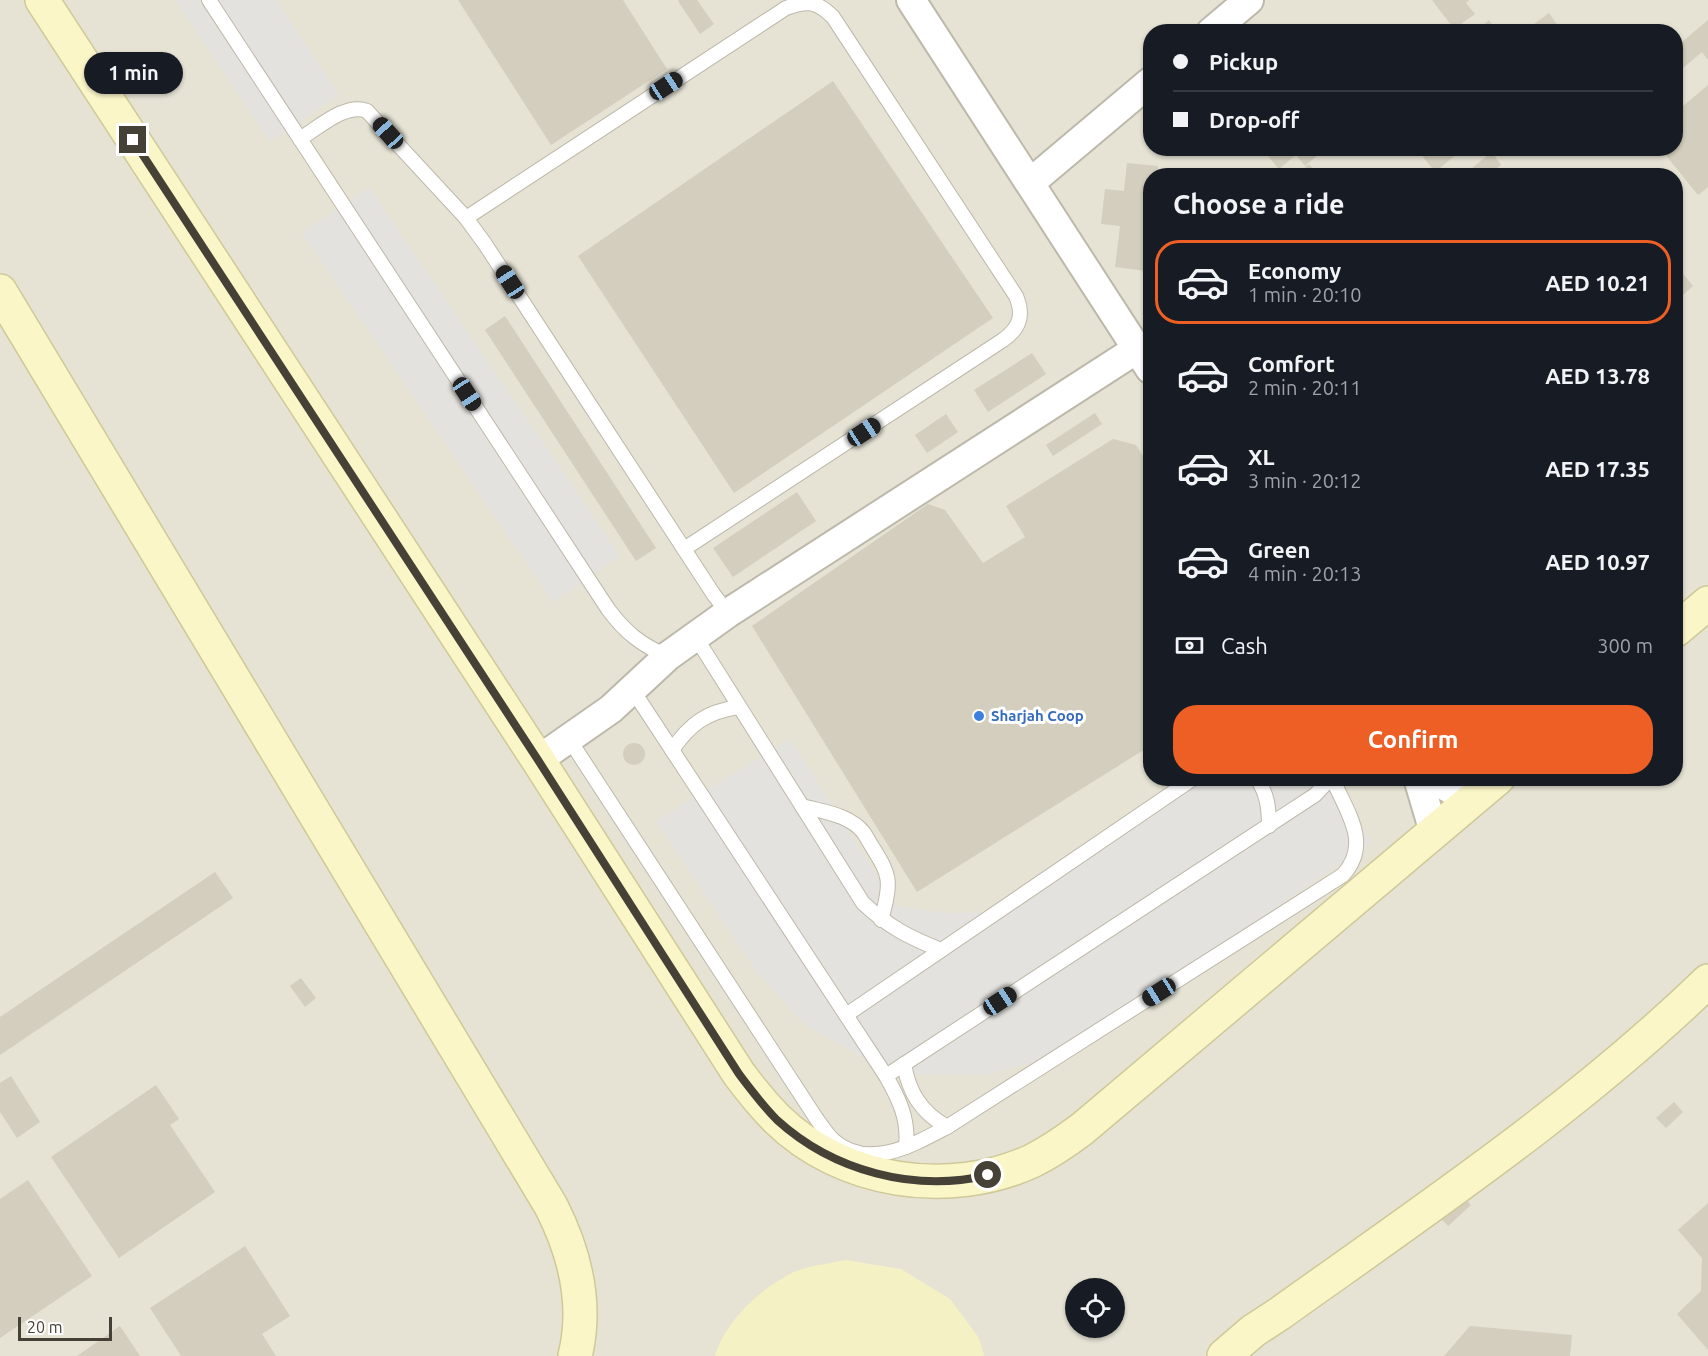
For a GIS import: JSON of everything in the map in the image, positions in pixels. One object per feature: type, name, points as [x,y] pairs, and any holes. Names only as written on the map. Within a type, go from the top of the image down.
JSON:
[{"type":"main road","points":[[42,0],[538,760],[733,1065],[757,1098],[778,1120],[802,1139],[828,1155],[885,1176],[944,1181],[974,1178],[1003,1171],[1031,1161],[1058,1147],[1488,788]]},
{"type":"main road","points":[[0,291],[551,1206],[564,1231],[579,1286],[581,1314],[575,1356]]},
{"type":"main road","points":[[1683,624],[1708,603]]},
{"type":"main road","points":[[1224,1356],[1253,1331],[1500,1155],[1571,1101],[1631,1051],[1708,981]]},
{"type":"street","points":[[911,0],[1143,357]]},
{"type":"street","points":[[1220,24],[1249,0]]},
{"type":"street","points":[[1030,183],[1143,88]]},
{"type":"street","points":[[538,760],[610,709],[668,656],[728,613],[1143,360]]},
{"type":"street","points":[[1421,786],[1434,832]]},
{"type":"street","points":[[1445,786],[1452,790],[1488,788]]},
{"type":"lane","points":[[209,0],[608,609],[634,638],[650,649],[668,656]]},
{"type":"lane","points":[[466,218],[786,8],[798,3],[812,2],[833,17],[1016,296],[1021,309],[1020,321],[1014,332],[1004,340],[684,549]]},
{"type":"lane","points":[[300,139],[346,110],[360,108],[367,111],[466,218],[728,613]]},
{"type":"lane","points":[[694,636],[863,903],[898,932],[941,950]]},
{"type":"lane","points":[[632,689],[886,1076],[903,1108],[906,1122],[906,1147]]},
{"type":"lane","points":[[672,750],[693,724],[722,710],[738,707]]},
{"type":"lane","points":[[569,739],[816,1118],[834,1140],[848,1150],[861,1155],[878,1155],[906,1147],[947,1127],[1343,875],[1356,854],[1357,840],[1355,828],[1338,786]]},
{"type":"lane","points":[[846,1015],[1182,786]]},
{"type":"lane","points":[[1261,786],[1269,808],[1269,826]]},
{"type":"lane","points":[[886,1076],[1327,786]]},
{"type":"lane","points":[[802,806],[847,819],[864,833],[888,874],[889,892],[881,920]]},
{"type":"lane","points":[[904,1064],[913,1096],[923,1110],[947,1127]]},
{"type":"shaded area","points":[[0,0],[1708,0],[1708,1356],[0,1356]]},
{"type":"shaded area","points":[[175,0],[276,0],[339,95],[270,142]]},
{"type":"shaded area","points":[[369,187],[620,556],[553,602],[302,233]]},
{"type":"shaded area","points":[[790,739],[896,906],[946,913],[993,912],[1180,786],[1336,786],[1372,842],[1059,1055],[986,1075],[921,1075],[863,1058],[803,1023],[757,972],[656,821]]},
{"type":"sand","points":[[845,1260],[901,1269],[950,1299],[979,1338],[984,1356],[715,1356],[735,1319],[767,1289],[796,1271]]},
{"type":"building","points":[[458,0],[623,0],[667,69],[551,145]]},
{"type":"building","points":[[679,0],[697,0],[714,24],[700,34]]},
{"type":"building","points":[[1432,0],[1469,0],[1466,3],[1475,14],[1461,24],[1450,24]]},
{"type":"building","points":[[1549,13],[1557,24],[1534,24]]},
{"type":"building","points":[[1708,20],[1708,60],[1702,52],[1683,68],[1683,41]]},
{"type":"building","points":[[833,81],[993,318],[734,493],[578,256]]},
{"type":"building","points":[[1708,85],[1708,187],[1698,195],[1683,176],[1683,168],[1676,168],[1666,156],[1683,156],[1683,106]]},
{"type":"building","points":[[1268,156],[1295,156],[1280,168]]},
{"type":"building","points":[[1297,156],[1317,156],[1305,166]]},
{"type":"building","points":[[1422,156],[1454,156],[1440,168],[1432,168]]},
{"type":"building","points":[[1487,156],[1495,156],[1501,165],[1497,168],[1472,168]]},
{"type":"building","points":[[1127,163],[1158,166],[1158,168],[1143,168],[1143,271],[1115,267],[1120,226],[1101,224],[1105,189],[1124,191]]},
{"type":"building","points":[[1683,274],[1693,286],[1683,295]]},
{"type":"building","points":[[505,316],[656,548],[636,561],[485,330]]},
{"type":"building","points":[[1032,353],[1046,374],[988,412],[974,390]]},
{"type":"building","points":[[1095,413],[1102,424],[1053,456],[1046,445]]},
{"type":"building","points":[[946,414],[958,432],[927,453],[915,435]]},
{"type":"building","name":"Sharjah Coop","points":[[1113,439],[1136,445],[1143,456],[1143,750],[917,892],[752,626],[928,504],[945,510],[983,563],[1025,537],[1006,506]]},
{"type":"building","points":[[797,492],[816,521],[733,577],[713,548]]},
{"type":"building","points":[[634,743],[642,746],[645,754],[642,762],[634,765],[626,762],[623,754],[626,746]]},
{"type":"building","points":[[215,872],[233,898],[0,1055],[0,1017]]},
{"type":"building","points":[[301,978],[316,998],[305,1007],[290,986]]},
{"type":"building","points":[[11,1076],[40,1122],[17,1138],[0,1112],[0,1083]]},
{"type":"building","points":[[156,1085],[179,1119],[170,1125],[215,1192],[119,1258],[51,1157]]},
{"type":"building","points":[[1674,1102],[1683,1112],[1666,1128],[1656,1118]]},
{"type":"building","points":[[28,1180],[92,1276],[0,1338],[0,1199]]},
{"type":"building","points":[[1460,1193],[1471,1205],[1448,1226],[1437,1214]]},
{"type":"building","points":[[1708,1203],[1708,1350],[1677,1314],[1701,1291],[1702,1258],[1678,1230]]},
{"type":"building","points":[[245,1246],[290,1316],[262,1334],[276,1356],[181,1356],[150,1308]]},
{"type":"building","points":[[120,1326],[140,1356],[77,1356]]},
{"type":"building","points":[[1470,1326],[1572,1335],[1570,1356],[1444,1356]]},
{"type":"place","name":"Sharjah Coop","points":[[979,716]]},
{"type":"route","points":[[133,140],[538,760],[739,1074],[757,1098],[778,1120],[802,1139],[828,1155],[856,1167],[885,1176],[915,1180],[944,1181],[988,1175]]}]
